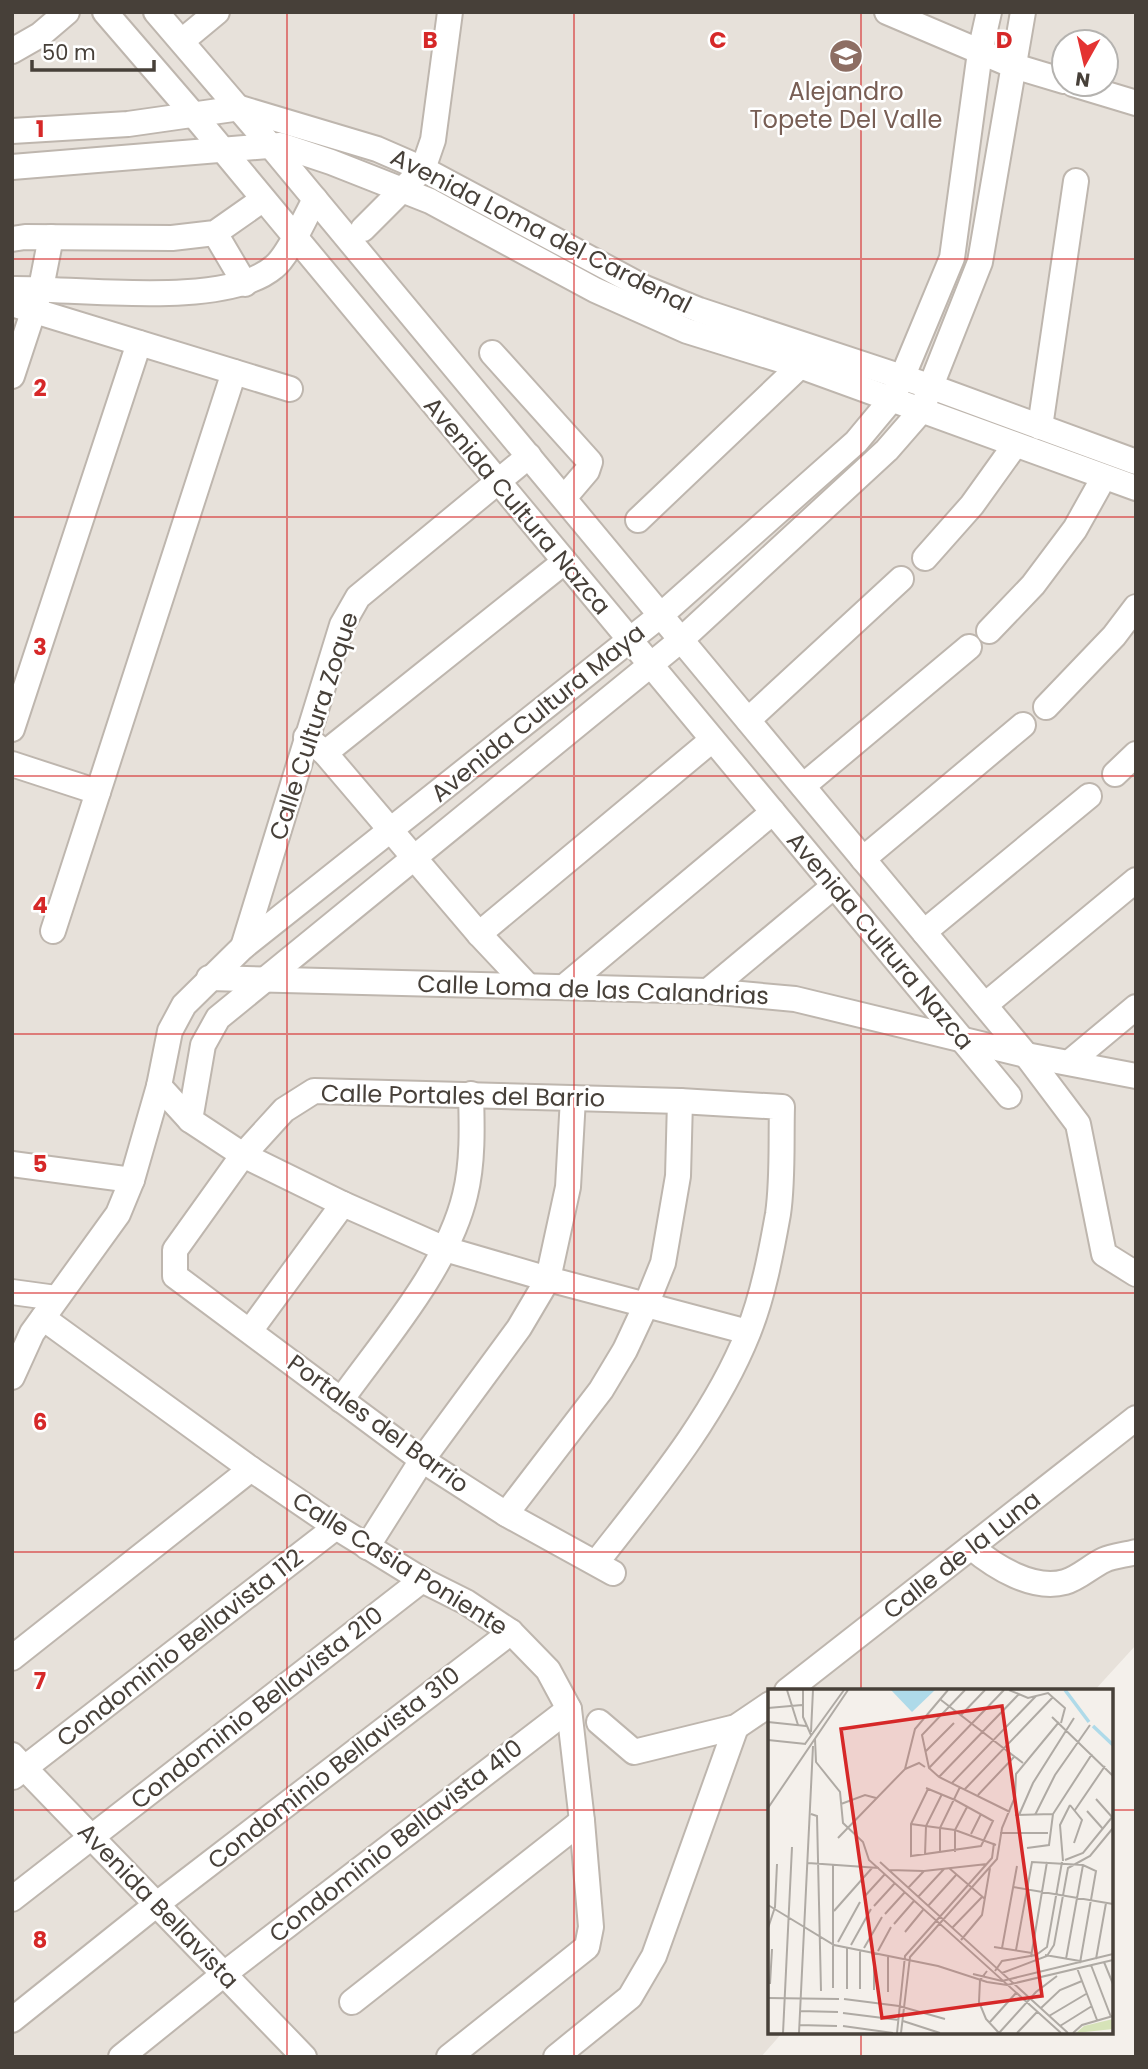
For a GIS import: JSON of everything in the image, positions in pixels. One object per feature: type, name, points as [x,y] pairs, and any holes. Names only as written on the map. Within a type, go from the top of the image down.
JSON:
[{"type":"street","points":[[12,51],[40,35],[67,12]]},
{"type":"street","name":"Avenida Cultura Nazca","points":[[105,12],[1009,1096]]},
{"type":"street","name":"Avenida Cultura Nazca","points":[[156,12],[240,108],[1026,1055],[1078,1124],[1104,1254],[1136,1274]]},
{"type":"street","points":[[182,41],[217,12]]},
{"type":"street","points":[[362,229],[423,169],[433,140],[450,12]]},
{"type":"street","points":[[887,12],[1014,66],[1050,77]]},
{"type":"street","name":"Avenida Cultura Maya","points":[[12,1377],[32,1333],[118,1214],[132,1180],[159,1086],[170,1031],[184,1004],[243,947],[630,641],[856,442],[891,400],[952,258],[979,52],[989,12]]},
{"type":"street","name":"Avenida Cultura Maya","points":[[190,1120],[202,1045],[218,1018],[681,640],[887,450],[921,411],[980,262],[1023,12]]},
{"type":"street","name":"Avenida Loma del Cardenal","points":[[12,131],[128,124],[240,108],[377,149],[423,169],[639,298],[800,366],[1136,488]]},
{"type":"street","name":"Avenida Loma del Cardenal","points":[[12,167],[280,145],[402,189],[595,290],[639,298]]},
{"type":"street","points":[[1040,427],[1076,181]]},
{"type":"street","points":[[29,301],[178,293],[245,284],[275,267],[315,199]]},
{"type":"street","points":[[12,239],[172,237],[215,233],[262,200]]},
{"type":"street","points":[[215,233],[245,284]]},
{"type":"street","points":[[12,376],[29,301],[51,237]]},
{"type":"street","points":[[12,289],[29,301],[139,343],[290,389]]},
{"type":"street","name":"Avenida Loma del Cardenal","points":[[693,321],[932,387],[1136,462]]},
{"type":"street","points":[[12,729],[139,343]]},
{"type":"street","points":[[492,353],[590,463],[587,471],[564,498]]},
{"type":"street","points":[[638,520],[800,366]]},
{"type":"street","points":[[53,931],[234,372]]},
{"type":"street","points":[[925,558],[972,505],[1015,445]]},
{"type":"street","name":"Calle Cultura Zoque","points":[[243,947],[342,625],[358,597],[529,456]]},
{"type":"street","points":[[989,631],[1033,585],[1075,529],[1104,477]]},
{"type":"street","points":[[325,753],[564,562]]},
{"type":"street","points":[[748,720],[901,579]]},
{"type":"street","points":[[1046,707],[1114,636],[1136,607]]},
{"type":"street","points":[[803,786],[970,648]]},
{"type":"street","points":[[863,859],[1023,725]]},
{"type":"street","points":[[306,737],[325,753],[479,934],[528,986]]},
{"type":"street","points":[[479,934],[712,740]]},
{"type":"street","points":[[1115,774],[1136,754]]},
{"type":"street","points":[[12,764],[98,792]]},
{"type":"street","points":[[924,932],[1089,796]]},
{"type":"street","points":[[564,987],[773,813]]},
{"type":"street","points":[[985,1006],[1136,880]]},
{"type":"street","points":[[708,991],[834,886]]},
{"type":"street","name":"Calle Loma de las Calandrias","points":[[209,978],[708,991],[794,999],[1026,1055],[1136,1076]]},
{"type":"street","points":[[1070,1062],[1136,1007]]},
{"type":"street","points":[[170,1031],[202,1045]]},
{"type":"street","points":[[159,1086],[190,1120],[243,1155],[444,1249],[748,1332]]},
{"type":"street","name":"Calle Portales del Barrio","points":[[175,1250],[243,1155],[284,1110],[314,1091],[680,1101],[782,1107],[778,1212],[748,1332]]},
{"type":"street","points":[[341,1400],[409,1307],[444,1249],[465,1195],[472,1128],[471,1094]]},
{"type":"street","points":[[367,1547],[422,1460],[519,1328],[548,1279],[568,1187],[573,1098]]},
{"type":"street","points":[[506,1514],[601,1390],[625,1350],[646,1305],[663,1263],[678,1176],[680,1101]]},
{"type":"street","points":[[12,1164],[132,1180]]},
{"type":"street","points":[[250,1331],[343,1204]]},
{"type":"street","name":"Portales del Barrio","points":[[175,1250],[175,1276],[341,1400],[422,1460],[506,1514],[604,1568],[649,1494],[715,1400],[748,1332]]},
{"type":"street","points":[[12,1292],[50,1308]]},
{"type":"street","name":"Calle Casia Poniente","points":[[50,1308],[251,1469],[367,1547],[422,1580],[466,1602],[511,1632],[548,1670],[569,1709],[591,1927],[587,1947],[449,2057]]},
{"type":"street","name":"Calle de la Luna","points":[[790,1689],[1136,1418]]},
{"type":"street","points":[[12,1658],[251,1469]]},
{"type":"street","name":"Condominio Bellavista 112","points":[[16,1767],[336,1527]]},
{"type":"street","points":[[971,1547],[983,1557],[1018,1576],[1046,1585],[1068,1581],[1105,1559],[1136,1552]]},
{"type":"street","name":"Condominio Bellavista 210","points":[[12,1899],[422,1580]]},
{"type":"street","name":"Condominio Bellavista 310","points":[[12,2020],[157,1904],[511,1632]]},
{"type":"street","points":[[599,1722],[634,1752],[736,1727],[768,1705]]},
{"type":"street","name":"Condominio Bellavista 410","points":[[121,2057],[224,1974],[569,1709]]},
{"type":"street","points":[[556,2057],[630,1997],[654,1956],[736,1727]]},
{"type":"street","name":"Avenida Bellavista","points":[[16,1767],[157,1904],[224,1974],[294,2054]]},
{"type":"street","points":[[352,2002],[582,1821]]},
{"type":"shaded area","points":[[12,12],[1136,12],[1136,1645],[1096,1689],[768,1689],[768,2034],[781,2034],[761,2057],[12,2057]]},
{"type":"place","name":"Alejandro Topete Del Valle","points":[[846,56]]}]
